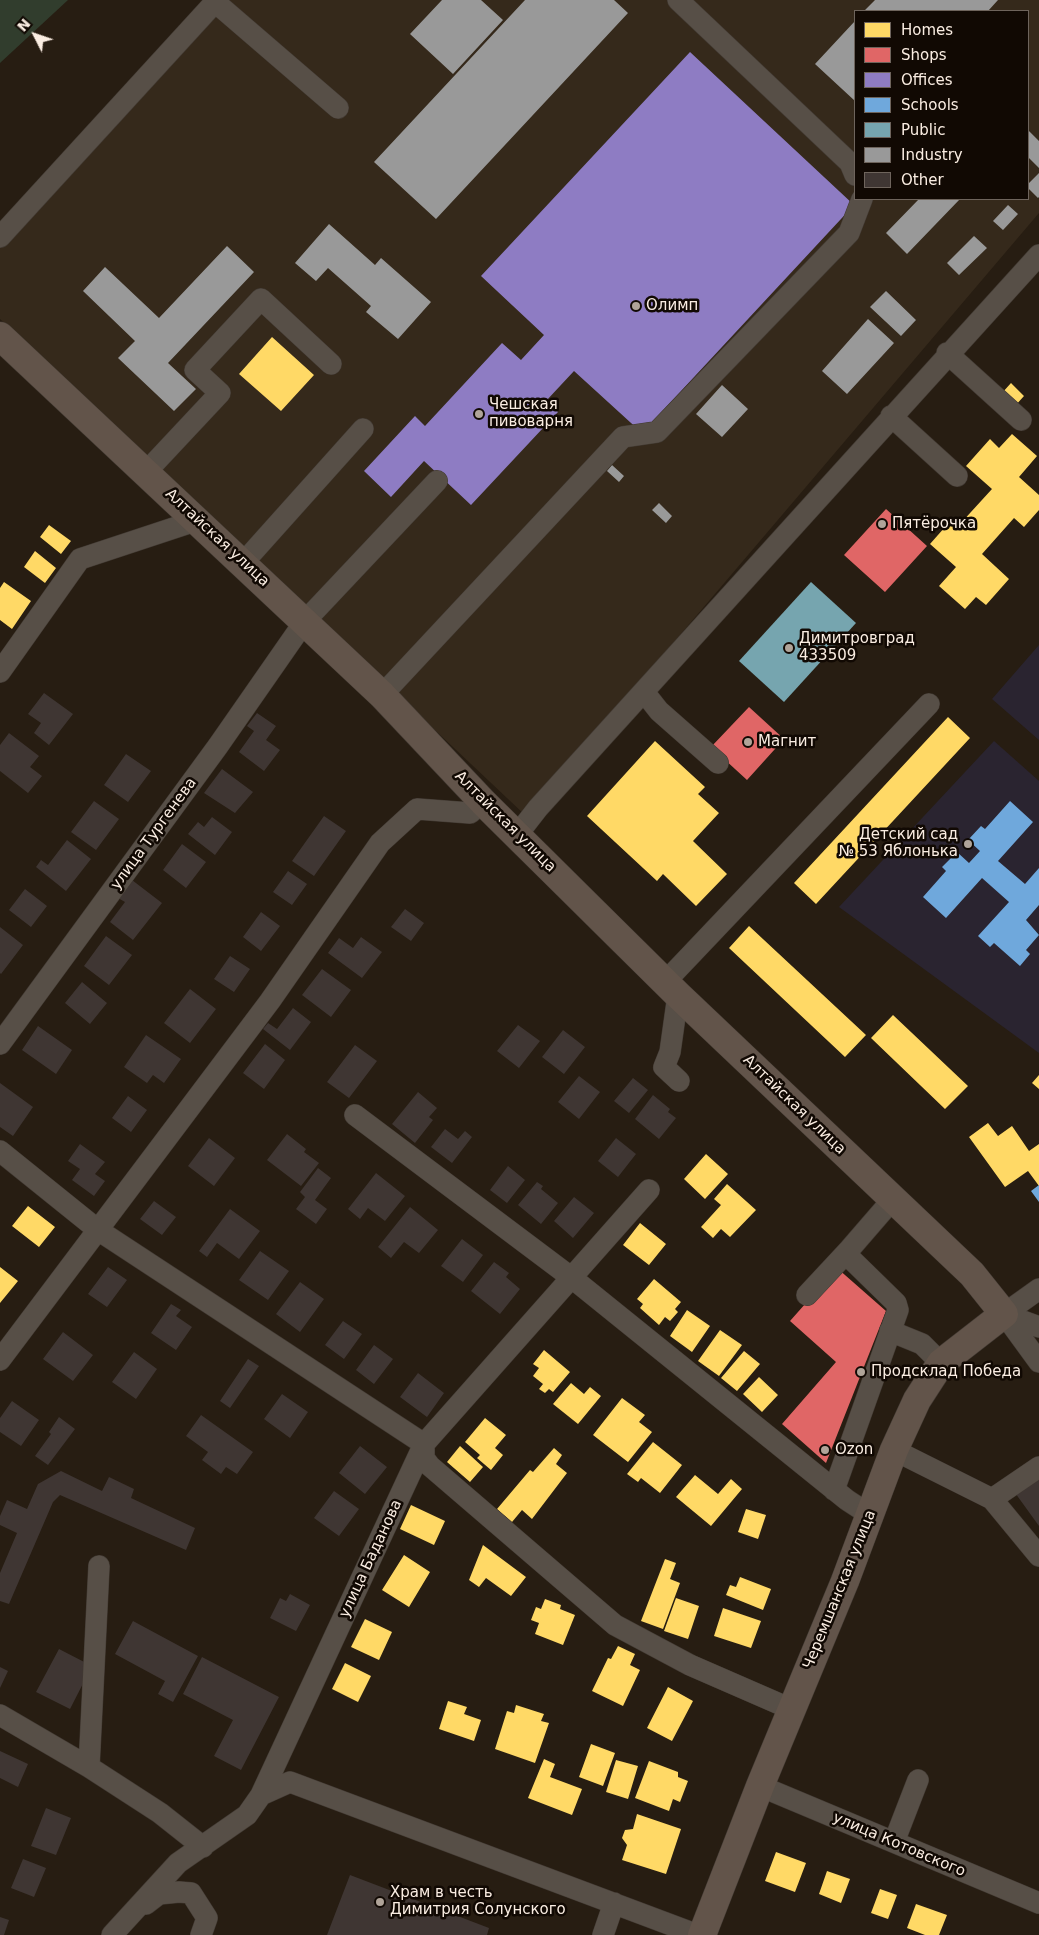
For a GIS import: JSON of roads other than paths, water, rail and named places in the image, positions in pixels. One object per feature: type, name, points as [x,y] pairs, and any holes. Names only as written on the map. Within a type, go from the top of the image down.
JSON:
[{"type":"main road","name":"Алтайская улица","points":[[0,336],[198,520],[382,695],[483,802],[672,988],[972,1274],[1004,1314]]},
{"type":"main road","name":"Черемшанская улица","points":[[700,1935],[870,1515],[894,1450],[917,1400],[941,1363],[1004,1314]]},
{"type":"street","points":[[678,0],[850,163],[854,173]]},
{"type":"street","points":[[0,237],[216,1],[338,108]]},
{"type":"street","points":[[382,695],[624,437],[657,432],[849,233],[862,200]]},
{"type":"street","points":[[517,835],[538,808],[947,353],[1039,255]]},
{"type":"street","points":[[146,472],[220,393],[195,370],[260,299],[331,364]]},
{"type":"street","points":[[947,353],[1021,420]]},
{"type":"street","points":[[891,416],[957,476]]},
{"type":"street","points":[[243,563],[363,429]]},
{"type":"street","name":"улица Тургенева","points":[[0,1044],[218,746],[305,621],[437,481]]},
{"type":"street","points":[[0,672],[80,559],[198,520]]},
{"type":"street","points":[[644,692],[660,711],[718,763]]},
{"type":"street","points":[[679,1081],[664,1067],[670,1052],[672,988],[929,704]]},
{"type":"street","points":[[0,1360],[270,1001],[380,843],[417,809],[470,813],[483,802]]},
{"type":"street","points":[[354,1115],[572,1278],[834,1490],[870,1515]]},
{"type":"street","points":[[0,1151],[98,1230],[424,1444],[424,1458],[430,1466],[615,1625],[690,1665],[791,1710]]},
{"type":"street","name":"улица Баданова","points":[[112,1935],[178,1863],[203,1847],[219,1832],[247,1815],[262,1795],[424,1444],[649,1190]]},
{"type":"street","points":[[806,1295],[893,1199]]},
{"type":"street","points":[[834,1490],[898,1310],[896,1303],[850,1258],[848,1250]]},
{"type":"street","name":"Черемшанская улица","points":[[1004,1314],[1039,1289]]},
{"type":"street","points":[[1004,1314],[1039,1328]]},
{"type":"street","points":[[1004,1314],[1039,1362]]},
{"type":"street","points":[[890,1331],[922,1344],[941,1363]]},
{"type":"street","points":[[894,1450],[992,1499],[1039,1556]]},
{"type":"street","points":[[992,1499],[1039,1467]]},
{"type":"street","points":[[89,1766],[99,1566]]},
{"type":"street","points":[[0,1716],[89,1766],[160,1814],[203,1847]]},
{"type":"street","points":[[894,1842],[918,1780]]},
{"type":"street","points":[[262,1795],[290,1782],[700,1935]]},
{"type":"street","name":"улица Котовского","points":[[760,1786],[1039,1903]]},
{"type":"street","points":[[135,1912],[159,1894],[191,1893],[207,1918],[201,1935]]},
{"type":"street","points":[[603,1935],[614,1903]]},
{"type":"place","name":"Олимп","points":[[636,306]]},
{"type":"place","name":"Чешская пивоварня","points":[[479,414]]},
{"type":"place","name":"Пятёрочка","points":[[882,524]]},
{"type":"place","name":"Димитровград 433509","points":[[789,648]]},
{"type":"place","name":"Магнит","points":[[748,742]]},
{"type":"place","name":"Детский сад № 53 Яблонька","points":[[968,844]]},
{"type":"place","name":"Продсклад Победа","points":[[861,1372]]},
{"type":"place","name":"Ozon","points":[[825,1450]]},
{"type":"place","name":"Храм в честь Димитрия Солунского","points":[[380,1902]]}]
